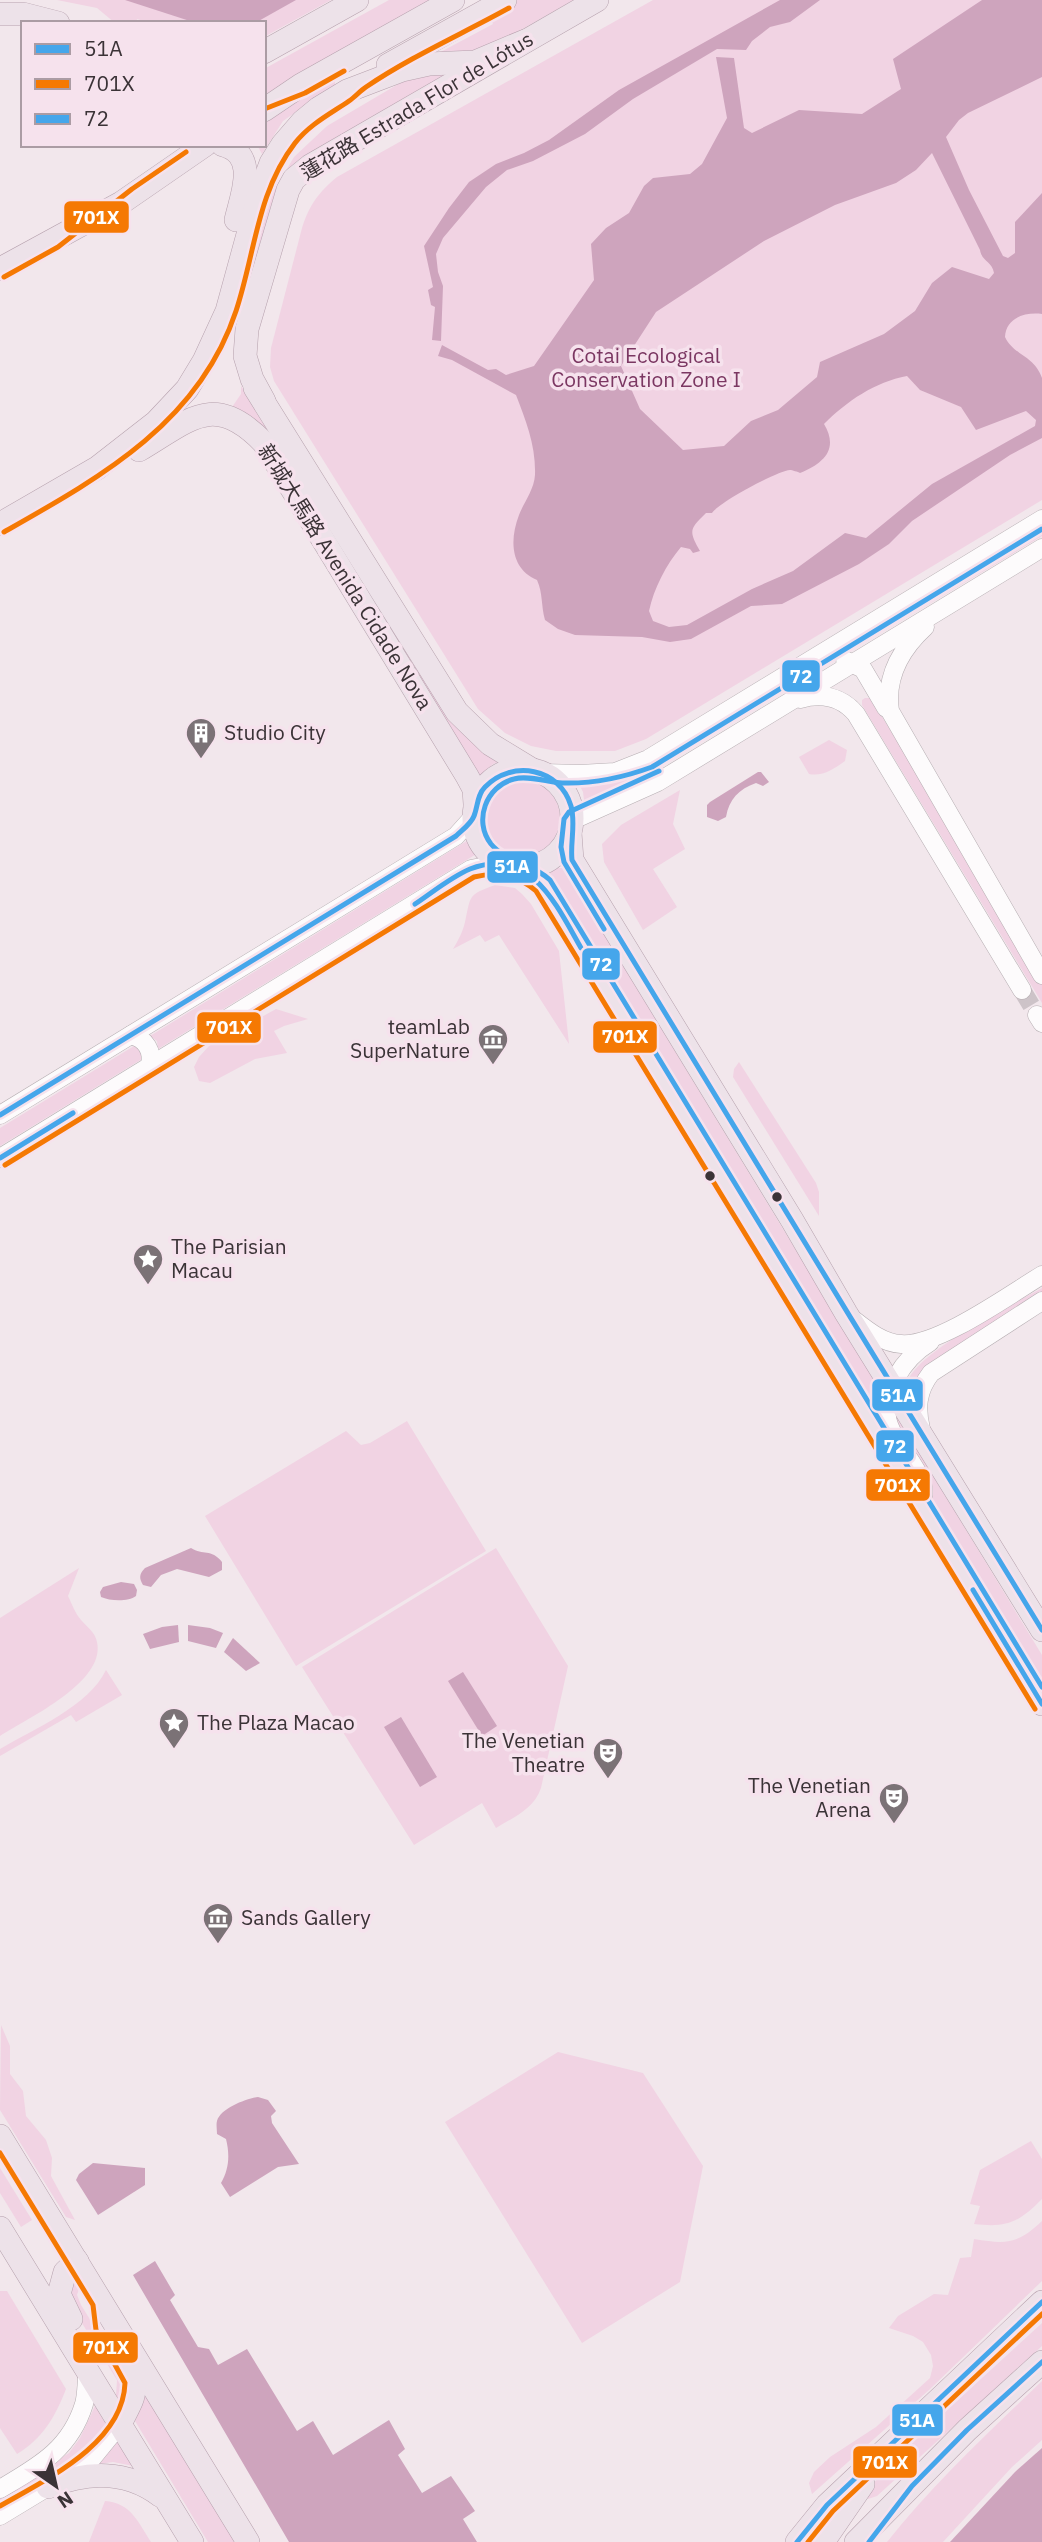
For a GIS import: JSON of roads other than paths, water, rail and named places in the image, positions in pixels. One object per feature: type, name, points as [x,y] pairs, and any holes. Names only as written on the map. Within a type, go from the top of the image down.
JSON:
[{"type":"main road","points":[[266,51],[357,0]]},
{"type":"main road","points":[[266,109],[301,85],[453,0]]},
{"type":"main road","name":"蓮花路 Estrada Flor de Lótus","points":[[264,401],[252,379],[245,356],[247,329],[285,198],[294,179],[310,166],[597,0]]},
{"type":"main road","points":[[0,524],[97,468],[156,422],[187,389],[224,318],[264,180],[278,151],[302,122],[363,78],[503,1]]},
{"type":"main road","points":[[0,14],[23,13],[51,21]]},
{"type":"main road","points":[[347,91],[408,68],[429,64],[475,62],[525,41]]},
{"type":"main road","points":[[266,99],[301,85]]},
{"type":"main road","points":[[53,240],[127,182],[178,147]]},
{"type":"main road","points":[[0,269],[121,203],[202,147]]},
{"type":"main road","points":[[224,318],[222,270],[247,176],[240,155],[229,147]]},
{"type":"main road","points":[[249,147],[257,158],[264,180]]},
{"type":"main road","name":"新城大馬路 Avenida Cidade Nova","points":[[224,318],[232,349],[244,372],[457,712],[490,744],[537,771]]},
{"type":"main road","name":"新城大馬路 Avenida Cidade Nova","points":[[97,468],[121,461],[192,418],[205,414],[233,418],[254,432],[264,443],[467,776],[474,789],[474,811]]},
{"type":"main road","points":[[0,507],[124,439],[136,439]]},
{"type":"main road","points":[[1042,1630],[846,1313],[572,860],[571,806],[565,792],[556,781],[537,771],[517,769],[491,780],[481,791],[474,811],[475,833],[483,847],[494,859],[527,872],[543,885],[1042,1704]]},
{"type":"main road","points":[[511,866],[542,864],[564,846],[571,827]]},
{"type":"main road","points":[[0,2136],[248,2542]]},
{"type":"main road","points":[[0,2228],[192,2542]]},
{"type":"main road","points":[[77,2261],[65,2272],[59,2294],[82,2339],[88,2371]]},
{"type":"main road","points":[[101,2302],[104,2327],[134,2381],[135,2391],[120,2424]]},
{"type":"main road","points":[[797,2542],[827,2505],[1042,2302]]},
{"type":"main road","points":[[856,2542],[967,2430],[1042,2362]]},
{"type":"main road","points":[[823,2542],[895,2439]]},
{"type":"main road","points":[[48,2487],[82,2476],[116,2476],[149,2487],[167,2500]]},
{"type":"main road","points":[[869,2542],[912,2486]]},
{"type":"street","points":[[537,771],[580,775],[615,772],[648,759],[1042,519]]},
{"type":"street","points":[[571,827],[658,782],[1042,548]]},
{"type":"street","points":[[893,719],[888,690],[897,662],[916,636],[947,606]]},
{"type":"street","points":[[722,715],[771,696],[826,663],[843,659],[863,670],[1042,975]]},
{"type":"street","points":[[785,705],[804,698],[825,696],[845,703],[856,714],[1022,990]]},
{"type":"street","points":[[0,1115],[456,836],[474,811]]},
{"type":"street","points":[[0,1158],[471,869],[496,864],[511,866]]},
{"type":"street","points":[[131,1035],[141,1039],[149,1048],[150,1066]]},
{"type":"street","points":[[923,1509],[924,1490],[921,1480],[889,1426],[887,1408],[892,1387],[911,1356],[1042,1275]]},
{"type":"street","points":[[1003,1298],[1018,1307],[1035,1300],[1042,1301]]},
{"type":"street","points":[[923,1437],[918,1400],[931,1373],[1042,1301]]},
{"type":"street","points":[[846,1313],[886,1342],[914,1344],[944,1334]]},
{"type":"street","points":[[0,2489],[50,2459],[71,2434],[84,2404],[88,2371]]},
{"type":"street","points":[[0,2516],[89,2462],[120,2424]]},
{"type":"tunnel","points":[[1022,990],[1037,1015]]},
{"type":"place","name":"Studio City","points":[[201,760]]},
{"type":"place","name":"teamLab SuperNature","points":[[493,1066]]},
{"type":"place","name":"The Parisian Macau","points":[[148,1286]]},
{"type":"place","name":"The Plaza Macao","points":[[174,1750]]},
{"type":"place","name":"The Venetian Theatre","points":[[608,1780]]},
{"type":"place","name":"The Venetian Arena","points":[[894,1825]]},
{"type":"place","name":"Sands Gallery","points":[[218,1945]]},
{"type":"park label","name":"Cotai Ecological Conservation Zone I","points":[[646,368]]}]
